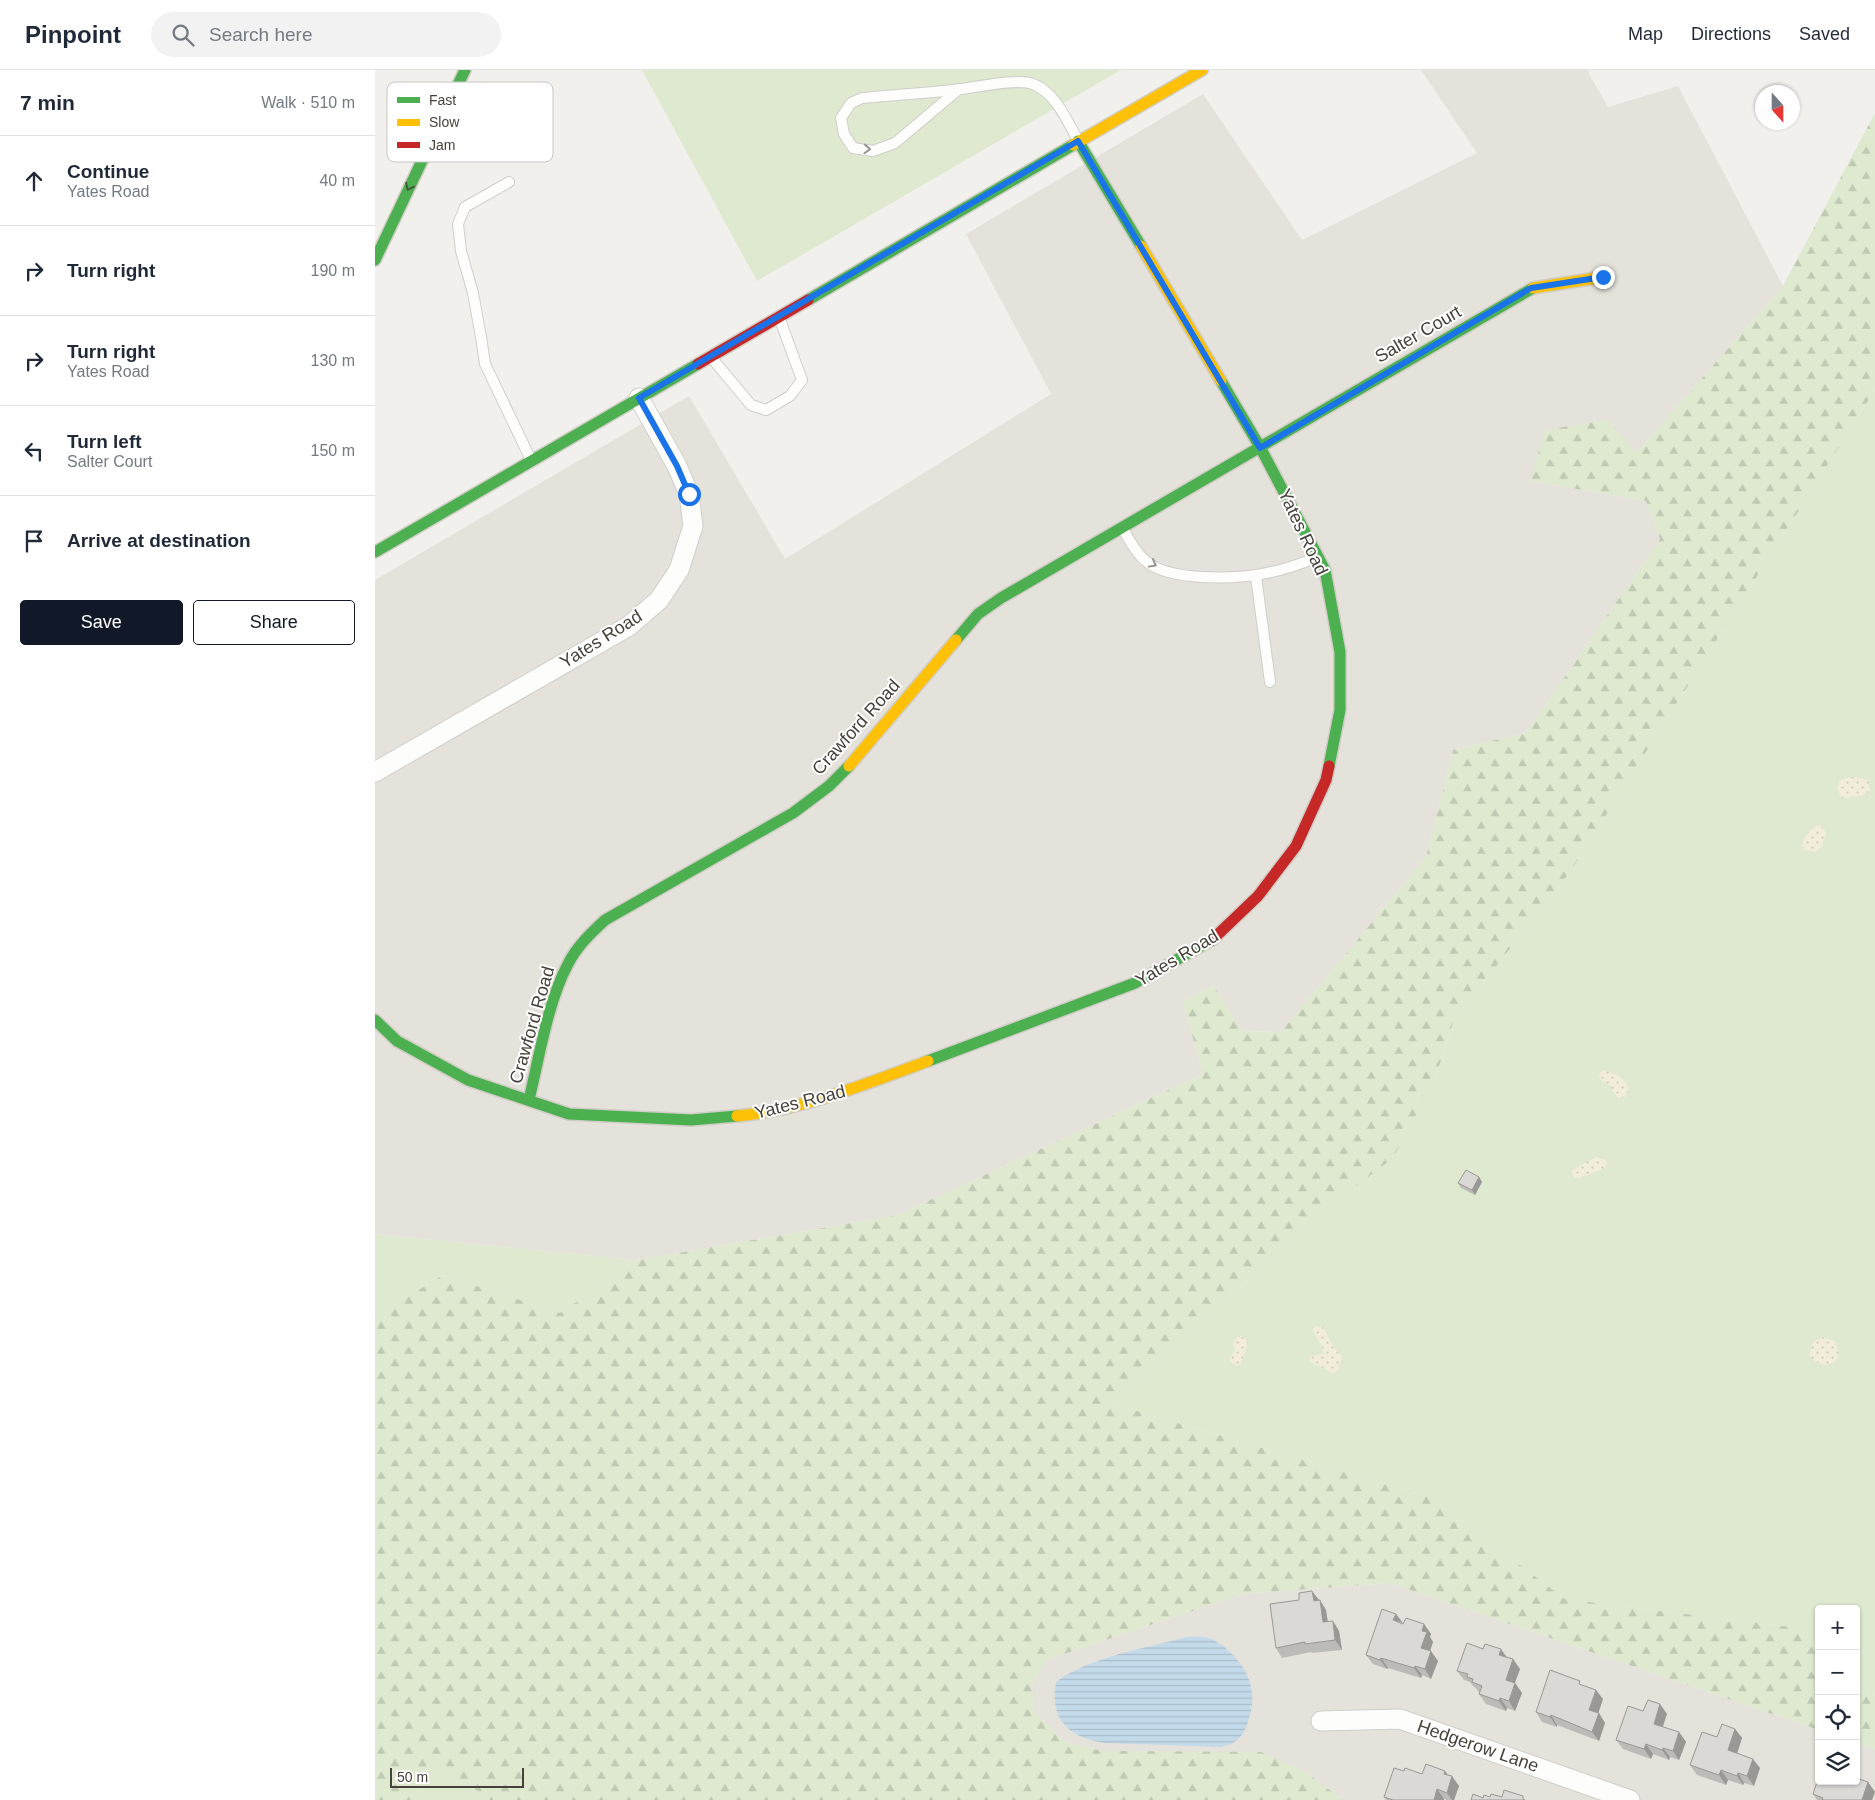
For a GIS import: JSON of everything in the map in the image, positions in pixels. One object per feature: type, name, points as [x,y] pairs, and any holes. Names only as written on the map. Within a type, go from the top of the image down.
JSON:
[{"type":"main road","points":[[375,552],[1202,70]]},
{"type":"main road","name":"Yates Road","points":[[375,1020],[397,1041],[468,1080],[569,1114],[691,1120],[760,1114],[819,1099],[872,1082],[1135,983],[1215,938],[1258,896],[1296,846],[1326,780],[1340,710],[1340,652],[1325,570],[1260,448],[1078,141]]},
{"type":"main road","points":[[375,260],[422,162]]},
{"type":"main road","name":"Salter Court","points":[[1260,448],[1531,288],[1603,277]]},
{"type":"main road","name":"Crawford Road","points":[[529,1100],[555,995],[568,963],[583,941],[605,920],[793,813],[829,786],[854,761],[977,614],[1001,598],[1260,448]]},
{"type":"street","name":"Yates Road","points":[[375,772],[629,626],[659,600],[679,570],[693,526],[689,494],[677,466],[639,398]]},
{"type":"street","name":"Hedgerow Lane","points":[[1321,1721],[1400,1719],[1630,1800]]},
{"type":"lane","points":[[959,89],[895,143],[873,151],[853,148],[844,134],[841,118],[851,104],[861,98],[1015,82],[1033,83],[1045,92],[1060,108],[1078,141]]},
{"type":"lane","points":[[509,182],[465,207],[458,224],[461,251],[473,293],[485,364],[531,461]]},
{"type":"lane","points":[[710,356],[751,405],[766,410],[790,396],[801,380],[779,316]]},
{"type":"lane","points":[[1122,528],[1135,549],[1150,564],[1181,576],[1219,578],[1256,576],[1281,571],[1318,557]]},
{"type":"lane","points":[[1256,576],[1270,682]]},
{"type":"shaded area","points":[[1421,70],[1587,70],[1608,107],[1678,86],[1783,286],[1635,454],[1530,481],[1646,501],[1660,539],[1526,733],[1453,750],[1426,857],[1281,1032],[1241,1031],[1214,985],[1183,1002],[1203,1074],[898,1215],[637,1260],[375,1234],[375,580],[689,396],[785,559],[1051,394],[966,234],[1203,94],[1302,240],[1477,153]]},
{"type":"shaded area","points":[[1390,1583],[1815,1729],[1815,1785],[1860,1785],[1860,1744],[1875,1749],[1875,1800],[1343,1800],[1306,1772],[1102,1751],[1063,1741],[1034,1711],[1032,1685],[1046,1660],[1243,1594]]},
{"type":"green space","points":[[642,70],[1121,70],[757,281]]},
{"type":"green space","points":[[1875,113],[1875,390],[1570,872],[1454,1020],[1435,1079],[1393,1158],[1324,1211],[1113,1404],[1430,1497],[1565,1599],[1791,1627],[1815,1646],[1815,1729],[1390,1583],[1243,1594],[1046,1660],[1032,1685],[1034,1711],[1063,1741],[1102,1751],[1261,1752],[1306,1772],[1343,1800],[490,1800],[438,1762],[411,1800],[375,1800],[375,1317],[443,1275],[560,1313],[637,1260],[898,1215],[1203,1074],[1183,1002],[1214,985],[1241,1031],[1281,1032],[1426,857],[1453,750],[1526,733],[1660,539],[1646,501],[1530,481],[1545,430],[1608,420],[1636,453],[1783,286]]},
{"type":"green space","points":[[1875,390],[1875,1695],[1860,1682],[1860,1605],[1815,1605],[1815,1646],[1791,1627],[1565,1599],[1430,1497],[1113,1404],[1312,1222],[1435,1079],[1454,1020],[1570,872]]},
{"type":"green space","points":[[375,1234],[637,1260],[560,1313],[443,1275],[375,1317]]},
{"type":"green space","points":[[1860,1682],[1875,1695],[1875,1749],[1860,1744]]},
{"type":"green space","points":[[438,1761],[490,1800],[411,1800]]},
{"type":"sand","points":[[1856,777],[1868,781],[1870,791],[1856,797],[1841,797],[1837,789],[1839,781],[1845,778]]},
{"type":"sand","points":[[1820,825],[1826,834],[1821,847],[1815,852],[1804,850],[1805,836],[1816,826]]},
{"type":"sand","points":[[1605,1070],[1626,1083],[1628,1087],[1625,1097],[1618,1098],[1609,1085],[1599,1078],[1600,1072]]},
{"type":"sand","points":[[1596,1157],[1605,1159],[1607,1163],[1605,1168],[1580,1178],[1574,1178],[1572,1170]]},
{"type":"sand","points":[[1317,1326],[1324,1328],[1331,1343],[1342,1357],[1338,1370],[1333,1374],[1309,1362],[1310,1356],[1324,1354],[1323,1348],[1313,1331],[1313,1328]]},
{"type":"sand","points":[[1241,1336],[1246,1339],[1247,1345],[1241,1364],[1237,1366],[1229,1358],[1235,1351],[1234,1340]]},
{"type":"sand","points":[[1823,1337],[1835,1341],[1839,1352],[1836,1361],[1825,1365],[1818,1363],[1809,1355],[1814,1341]]},
{"type":"water","points":[[1187,1637],[1205,1637],[1220,1644],[1231,1653],[1245,1670],[1251,1686],[1251,1712],[1244,1731],[1234,1742],[1221,1747],[1105,1743],[1093,1741],[1072,1732],[1059,1717],[1056,1707],[1056,1682],[1069,1673],[1119,1654]]},
{"type":"building","points":[[1466,1170],[1479,1177],[1472,1190],[1458,1183]]},
{"type":"building","points":[[1312,1591],[1314,1601],[1320,1600],[1323,1622],[1333,1621],[1335,1640],[1305,1644],[1305,1642],[1276,1648],[1270,1604],[1299,1600],[1299,1593]]},
{"type":"building","points":[[1382,1609],[1396,1614],[1393,1620],[1403,1624],[1406,1618],[1424,1624],[1422,1631],[1427,1632],[1421,1648],[1431,1651],[1425,1669],[1415,1666],[1414,1668],[1381,1658],[1380,1660],[1366,1655]]},
{"type":"building","points":[[1467,1643],[1483,1649],[1485,1644],[1501,1649],[1499,1655],[1513,1659],[1506,1680],[1515,1683],[1509,1701],[1500,1698],[1499,1701],[1479,1694],[1482,1686],[1472,1682],[1473,1679],[1467,1677],[1468,1674],[1457,1671]]},
{"type":"building","points":[[1550,1670],[1580,1681],[1579,1684],[1596,1690],[1589,1710],[1599,1713],[1592,1732],[1551,1715],[1550,1717],[1536,1712]]},
{"type":"building","points":[[1648,1700],[1660,1704],[1654,1724],[1679,1732],[1673,1751],[1663,1748],[1662,1750],[1646,1744],[1644,1749],[1616,1740],[1628,1706],[1643,1711]]},
{"type":"building","points":[[1722,1724],[1735,1729],[1728,1750],[1753,1759],[1747,1776],[1738,1773],[1737,1776],[1721,1770],[1719,1775],[1690,1765],[1702,1732],[1717,1737]]},
{"type":"building","points":[[1426,1764],[1445,1771],[1444,1774],[1452,1776],[1447,1793],[1437,1789],[1434,1800],[1393,1800],[1384,1797],[1394,1768],[1404,1771],[1405,1768],[1422,1774]]},
{"type":"building","points":[[1860,1779],[1868,1782],[1862,1800],[1822,1800],[1823,1798],[1813,1794],[1816,1785],[1860,1785]]},
{"type":"building","points":[[1504,1790],[1523,1796],[1525,1800],[1471,1800],[1473,1794],[1483,1798],[1484,1795],[1490,1797],[1491,1794],[1502,1797]]},
{"type":"traffic: fast","points":[[459,82],[465,70]]},
{"type":"traffic: fast","points":[[1078,141],[1141,246]]},
{"type":"traffic: fast","points":[[808,300],[1073,145]]},
{"type":"traffic: fast","points":[[375,260],[421,162]]},
{"type":"traffic: fast","points":[[956,640],[978,614],[1001,598],[1533,288]]},
{"type":"traffic: fast","points":[[375,552],[698,364]]},
{"type":"traffic: fast","points":[[1221,381],[1260,447],[1325,570],[1340,652],[1340,710],[1329,766]]},
{"type":"traffic: fast","points":[[529,1100],[555,995],[572,957],[590,935],[605,920],[793,813],[829,786],[849,766]]},
{"type":"traffic: fast","points":[[928,1061],[1135,983],[1212,940]]},
{"type":"traffic: fast","points":[[375,1020],[397,1041],[468,1080],[569,1114],[691,1120],[737,1116]]},
{"type":"traffic: slow","points":[[1073,145],[1202,70]]},
{"type":"traffic: slow","points":[[1141,246],[1221,381]]},
{"type":"traffic: slow","points":[[1533,288],[1603,277]]},
{"type":"traffic: slow","points":[[849,766],[956,640]]},
{"type":"traffic: slow","points":[[737,1116],[761,1113],[810,1102],[928,1061]]},
{"type":"traffic: jam","points":[[698,364],[808,300]]},
{"type":"traffic: jam","points":[[1212,940],[1258,896],[1296,846],[1326,780],[1329,766]]},
{"type":"route","points":[[689,494],[677,466],[639,398],[1078,141],[1260,448],[1531,288],[1603,277]]}]
